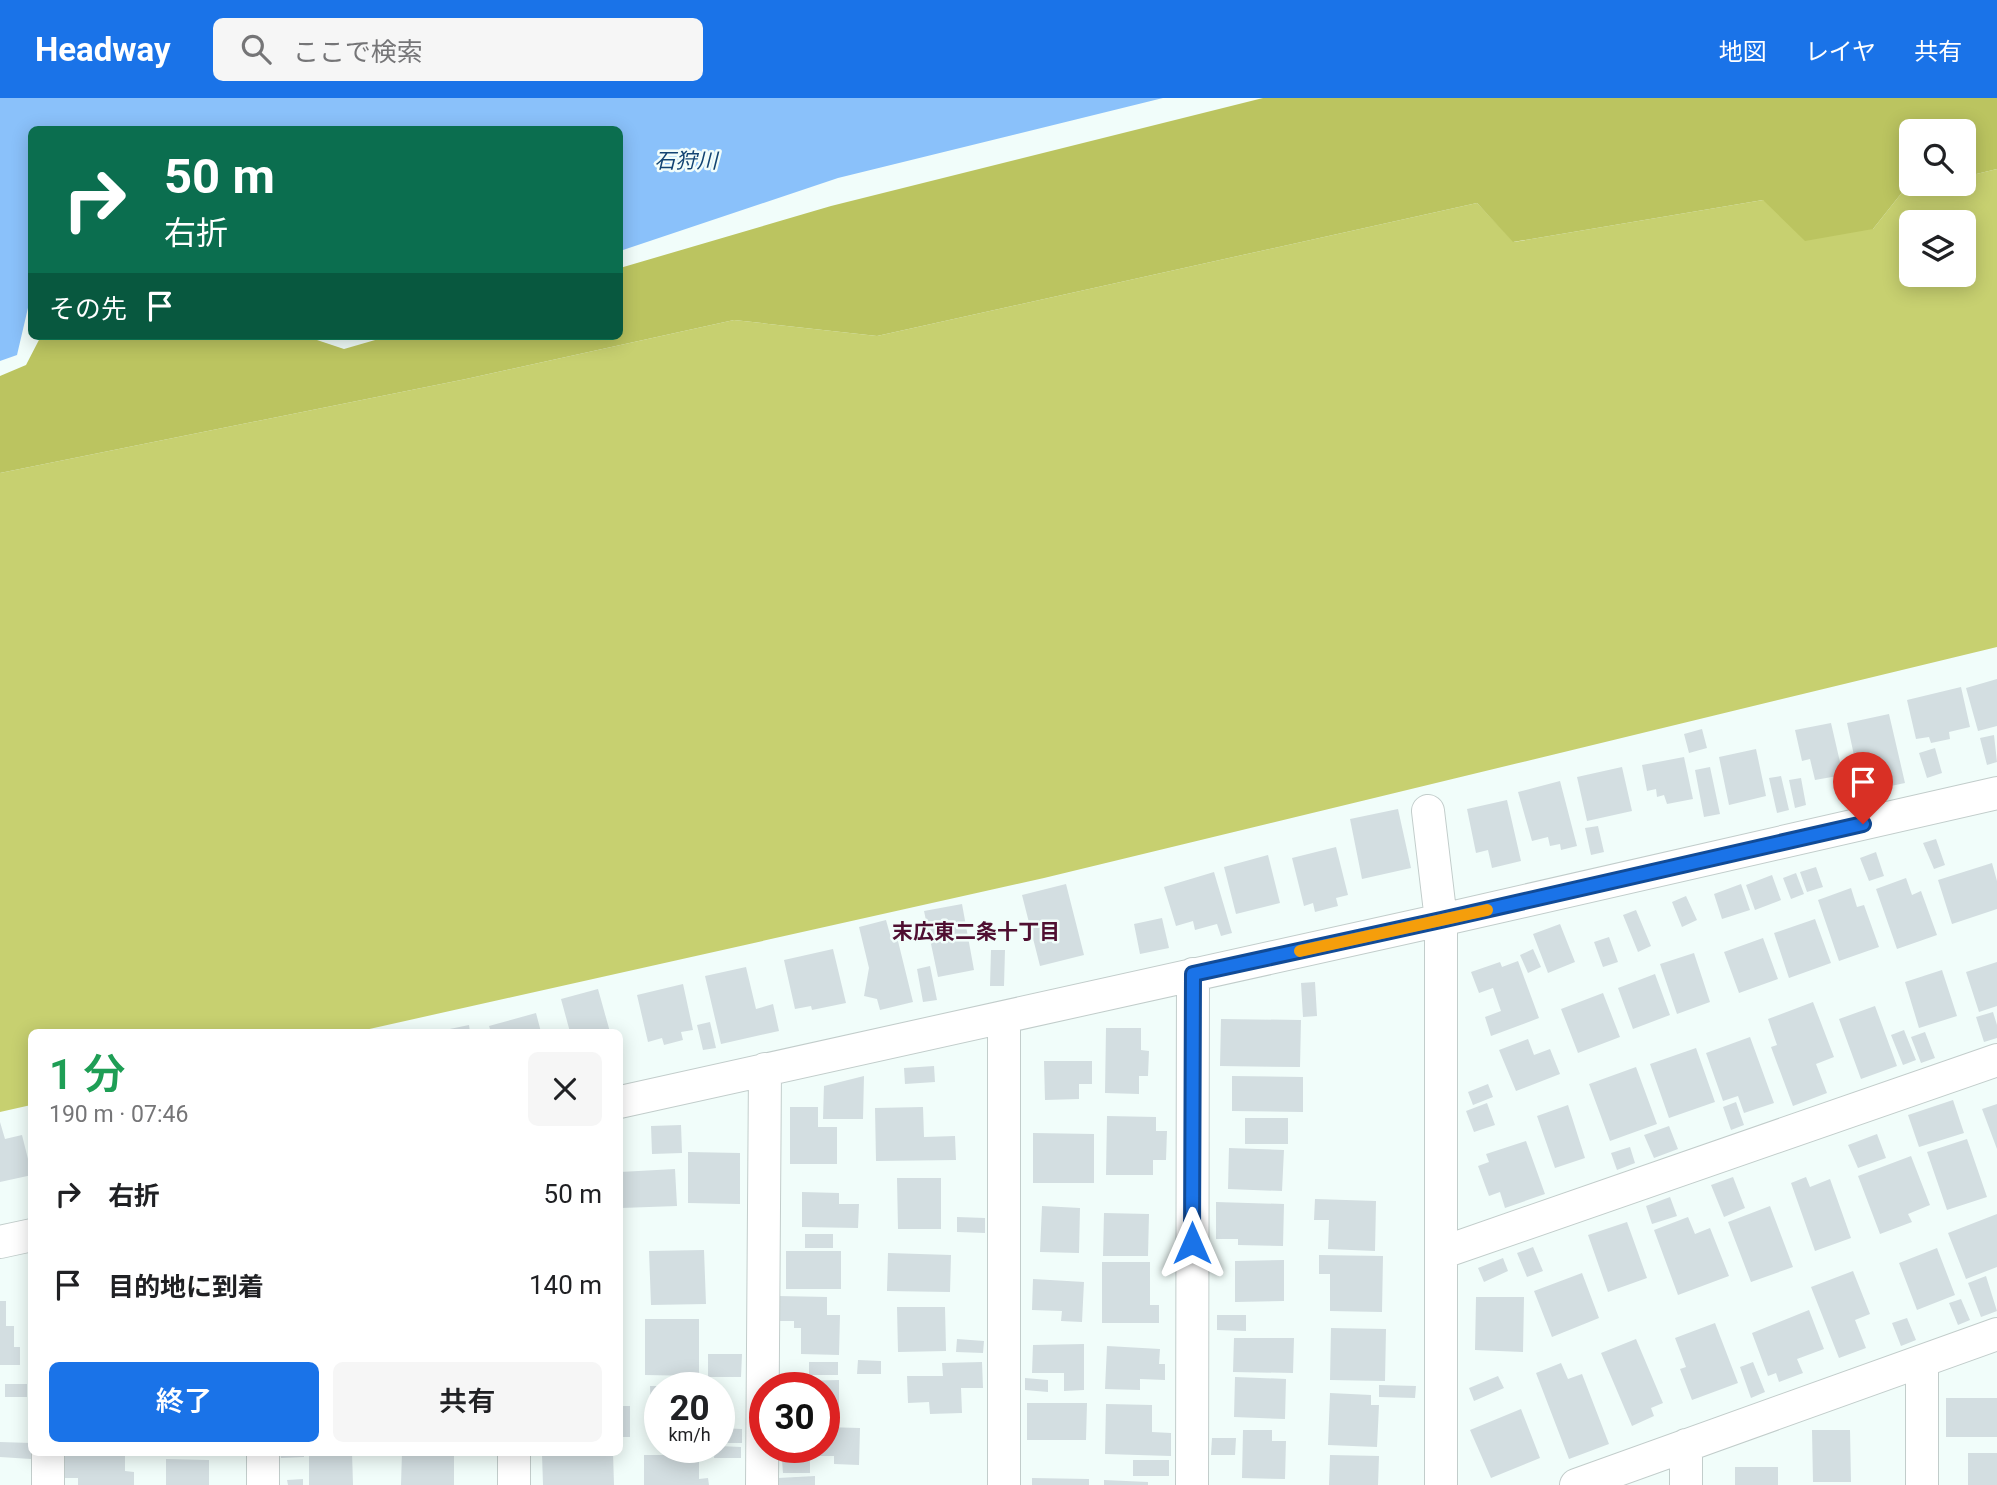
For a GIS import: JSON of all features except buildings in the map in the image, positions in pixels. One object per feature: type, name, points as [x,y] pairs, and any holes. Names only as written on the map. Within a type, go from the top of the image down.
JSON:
[{"type":"street","points":[[623,1101],[1996,795]]},
{"type":"street","points":[[1428,811],[1441,920],[1441,1485]]},
{"type":"street","points":[[1192,1485],[1193,974]]},
{"type":"street","points":[[1004,1017],[1004,1485]]},
{"type":"street","points":[[1441,1253],[1997,1060]]},
{"type":"street","points":[[762,1485],[765,1069]]},
{"type":"street","points":[[0,1242],[28,1236]]},
{"type":"street","points":[[1576,1485],[1997,1334]]},
{"type":"street","points":[[1922,1362],[1922,1485]]},
{"type":"street","points":[[1686,1445],[1686,1485]]},
{"type":"street","points":[[48,1456],[48,1485]]},
{"type":"street","points":[[262,1456],[263,1485]]},
{"type":"street","points":[[514,1456],[514,1485]]},
{"type":"green space","points":[[1263,98],[1997,98],[1997,169],[1976,174],[1976,119],[1899,119],[1899,196],[1873,229],[1805,241],[1763,200],[1513,242],[1477,203],[877,336],[734,320],[466,379],[0,473],[0,376],[26,365],[39,340],[317,340],[344,349],[375,340],[623,340],[623,267],[831,206]]},
{"type":"green space","points":[[1997,169],[1997,647],[1044,878],[369,1029],[28,1029],[28,1106],[0,1112],[0,473],[466,379],[734,320],[877,336],[1477,203],[1514,242],[1763,200],[1873,229],[1899,196],[1976,196],[1976,174]]},
{"type":"water","name":"石狩川","points":[[0,98],[1163,98],[838,178],[623,250],[623,126],[28,126],[28,308],[17,355],[0,361]]},
{"type":"slow traffic","points":[[1300,951],[1487,910]]},
{"type":"district","name":"末広東二条十丁目","points":[[976,932]]},
{"type":"route","points":[[1192,1243],[1193,974],[1863,824]]}]
